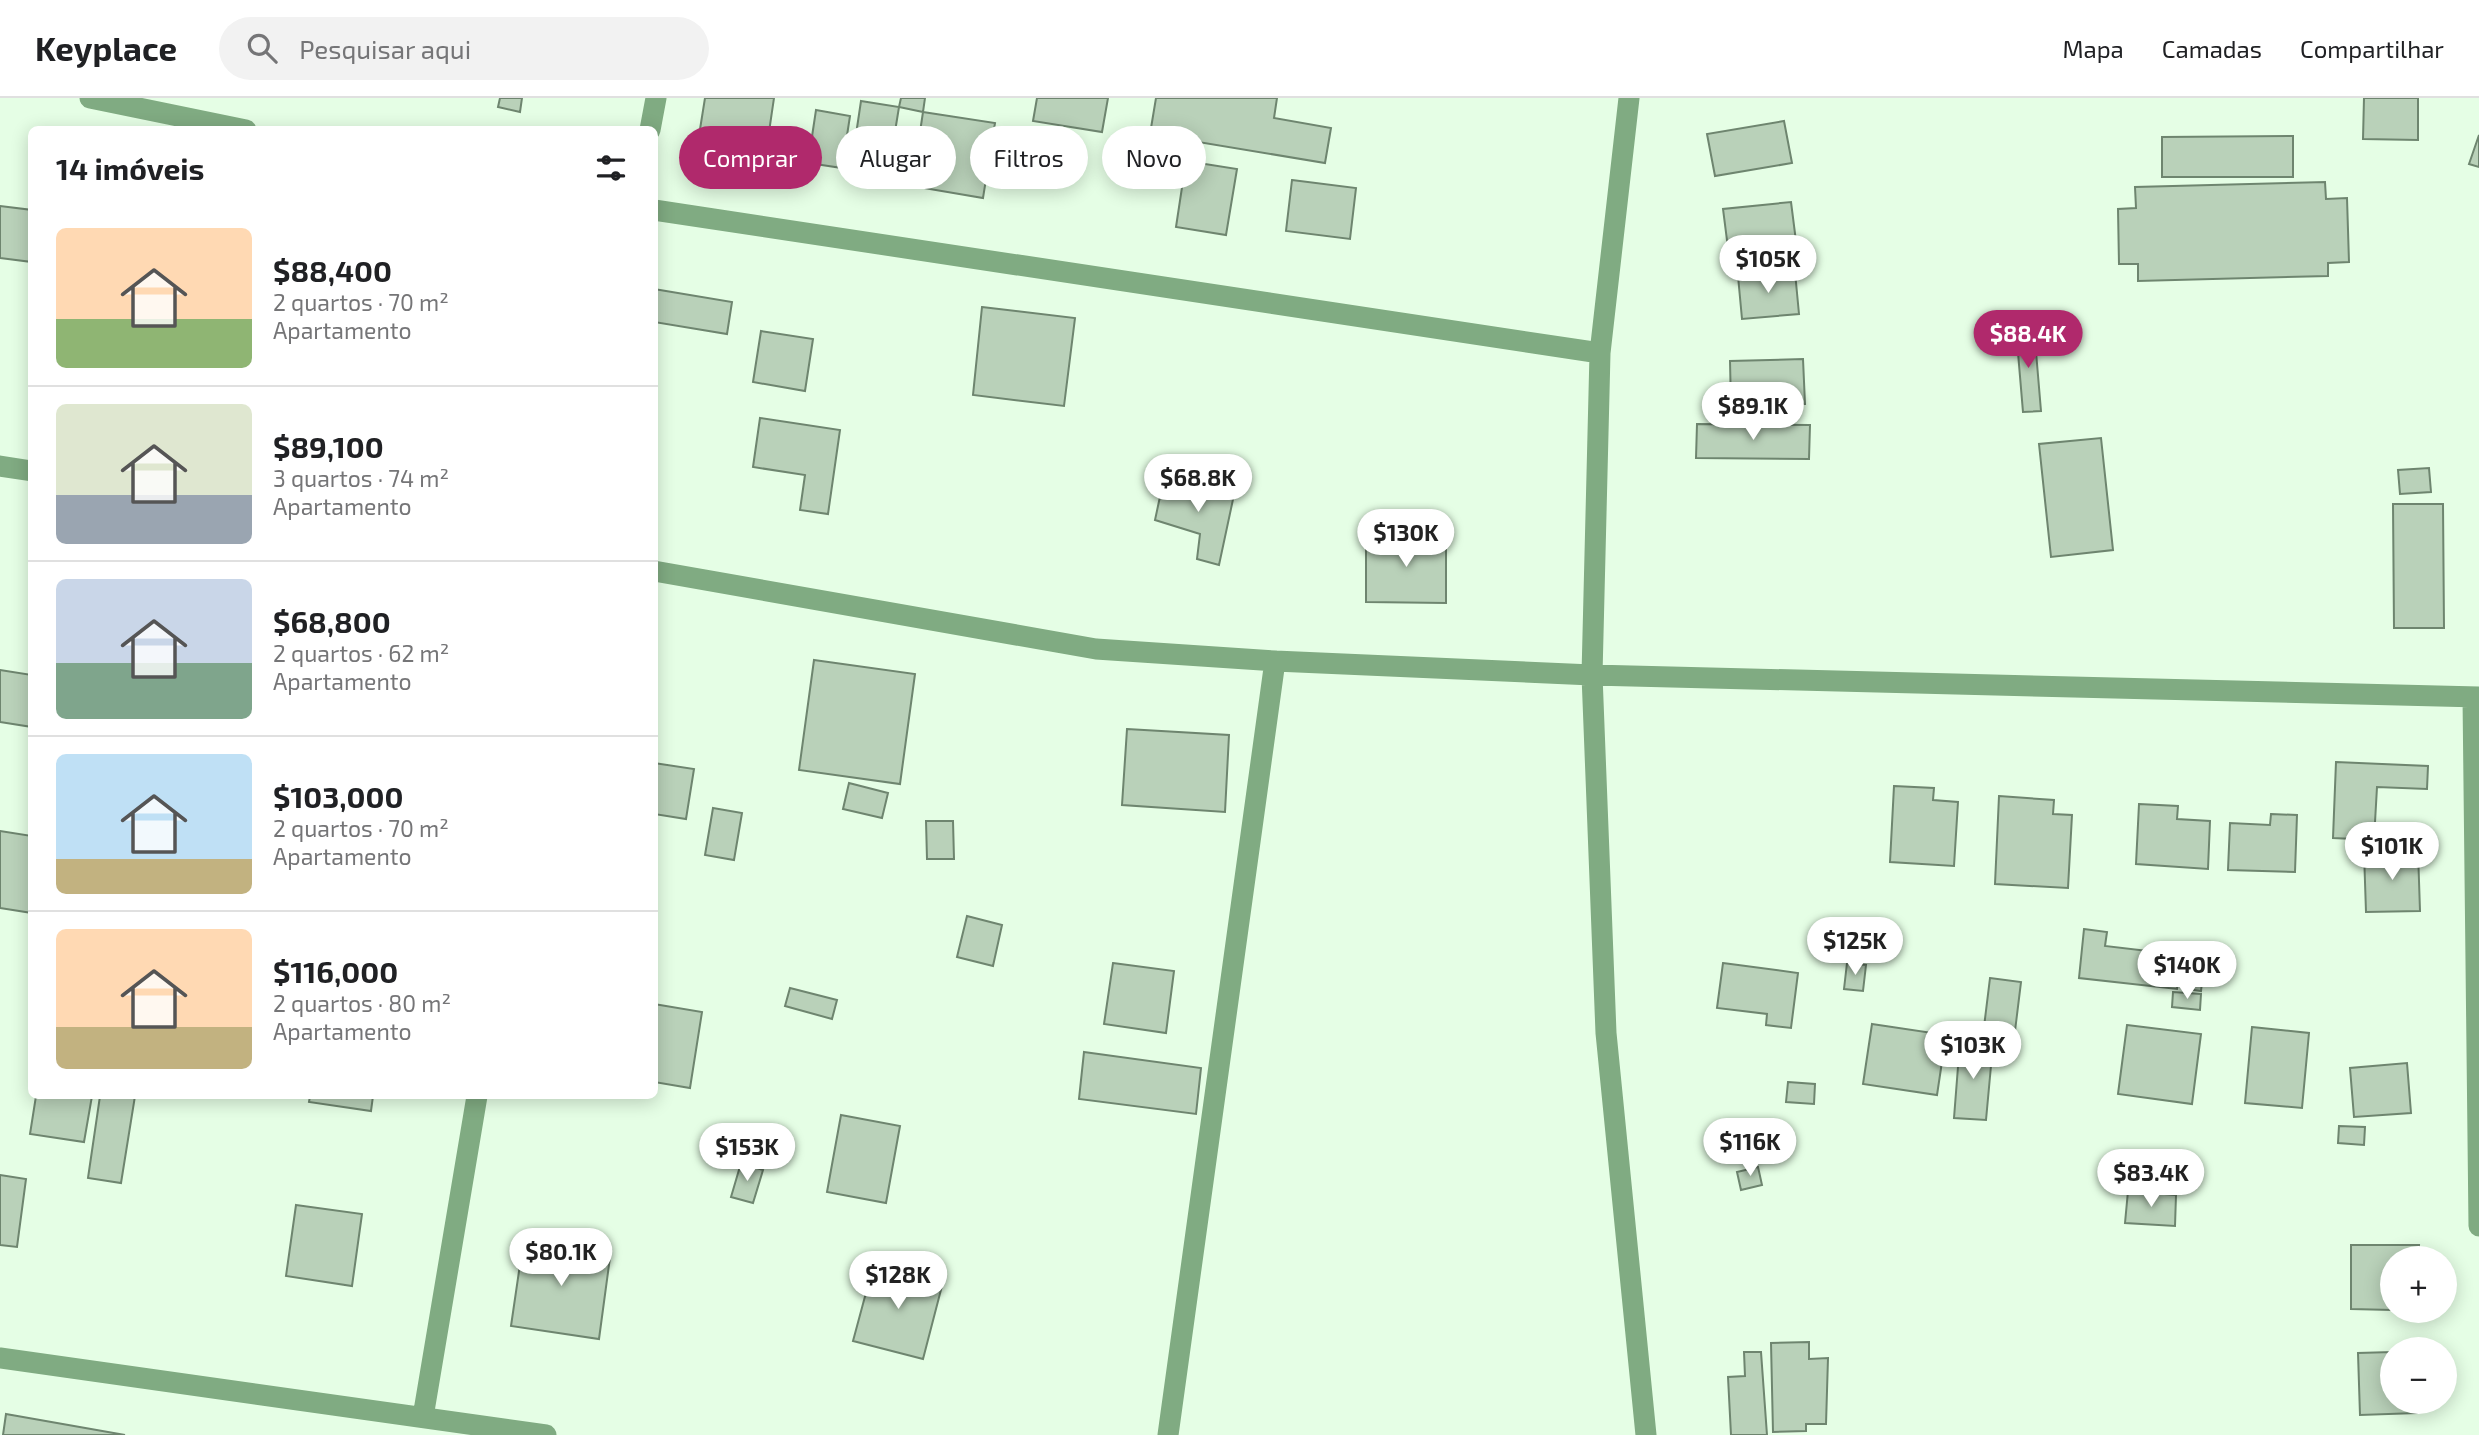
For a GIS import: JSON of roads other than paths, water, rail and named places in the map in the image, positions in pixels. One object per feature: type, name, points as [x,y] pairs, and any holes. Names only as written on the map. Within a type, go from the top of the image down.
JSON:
[{"type":"street","points":[[90,98],[226,126]]},
{"type":"street","points":[[651,126],[656,98]]},
{"type":"street","points":[[1629,98],[1600,353],[1592,675],[1606,1033],[1646,1435]]},
{"type":"street","points":[[658,211],[1600,353]]},
{"type":"street","points":[[0,466],[28,470]]},
{"type":"street","points":[[658,573],[1096,649],[1275,661],[1592,675],[2476,697],[2479,1226]]},
{"type":"street","points":[[1168,1435],[1275,661]]},
{"type":"street","points":[[423,1417],[476,1099]]},
{"type":"street","points":[[0,1358],[546,1435]]}]
